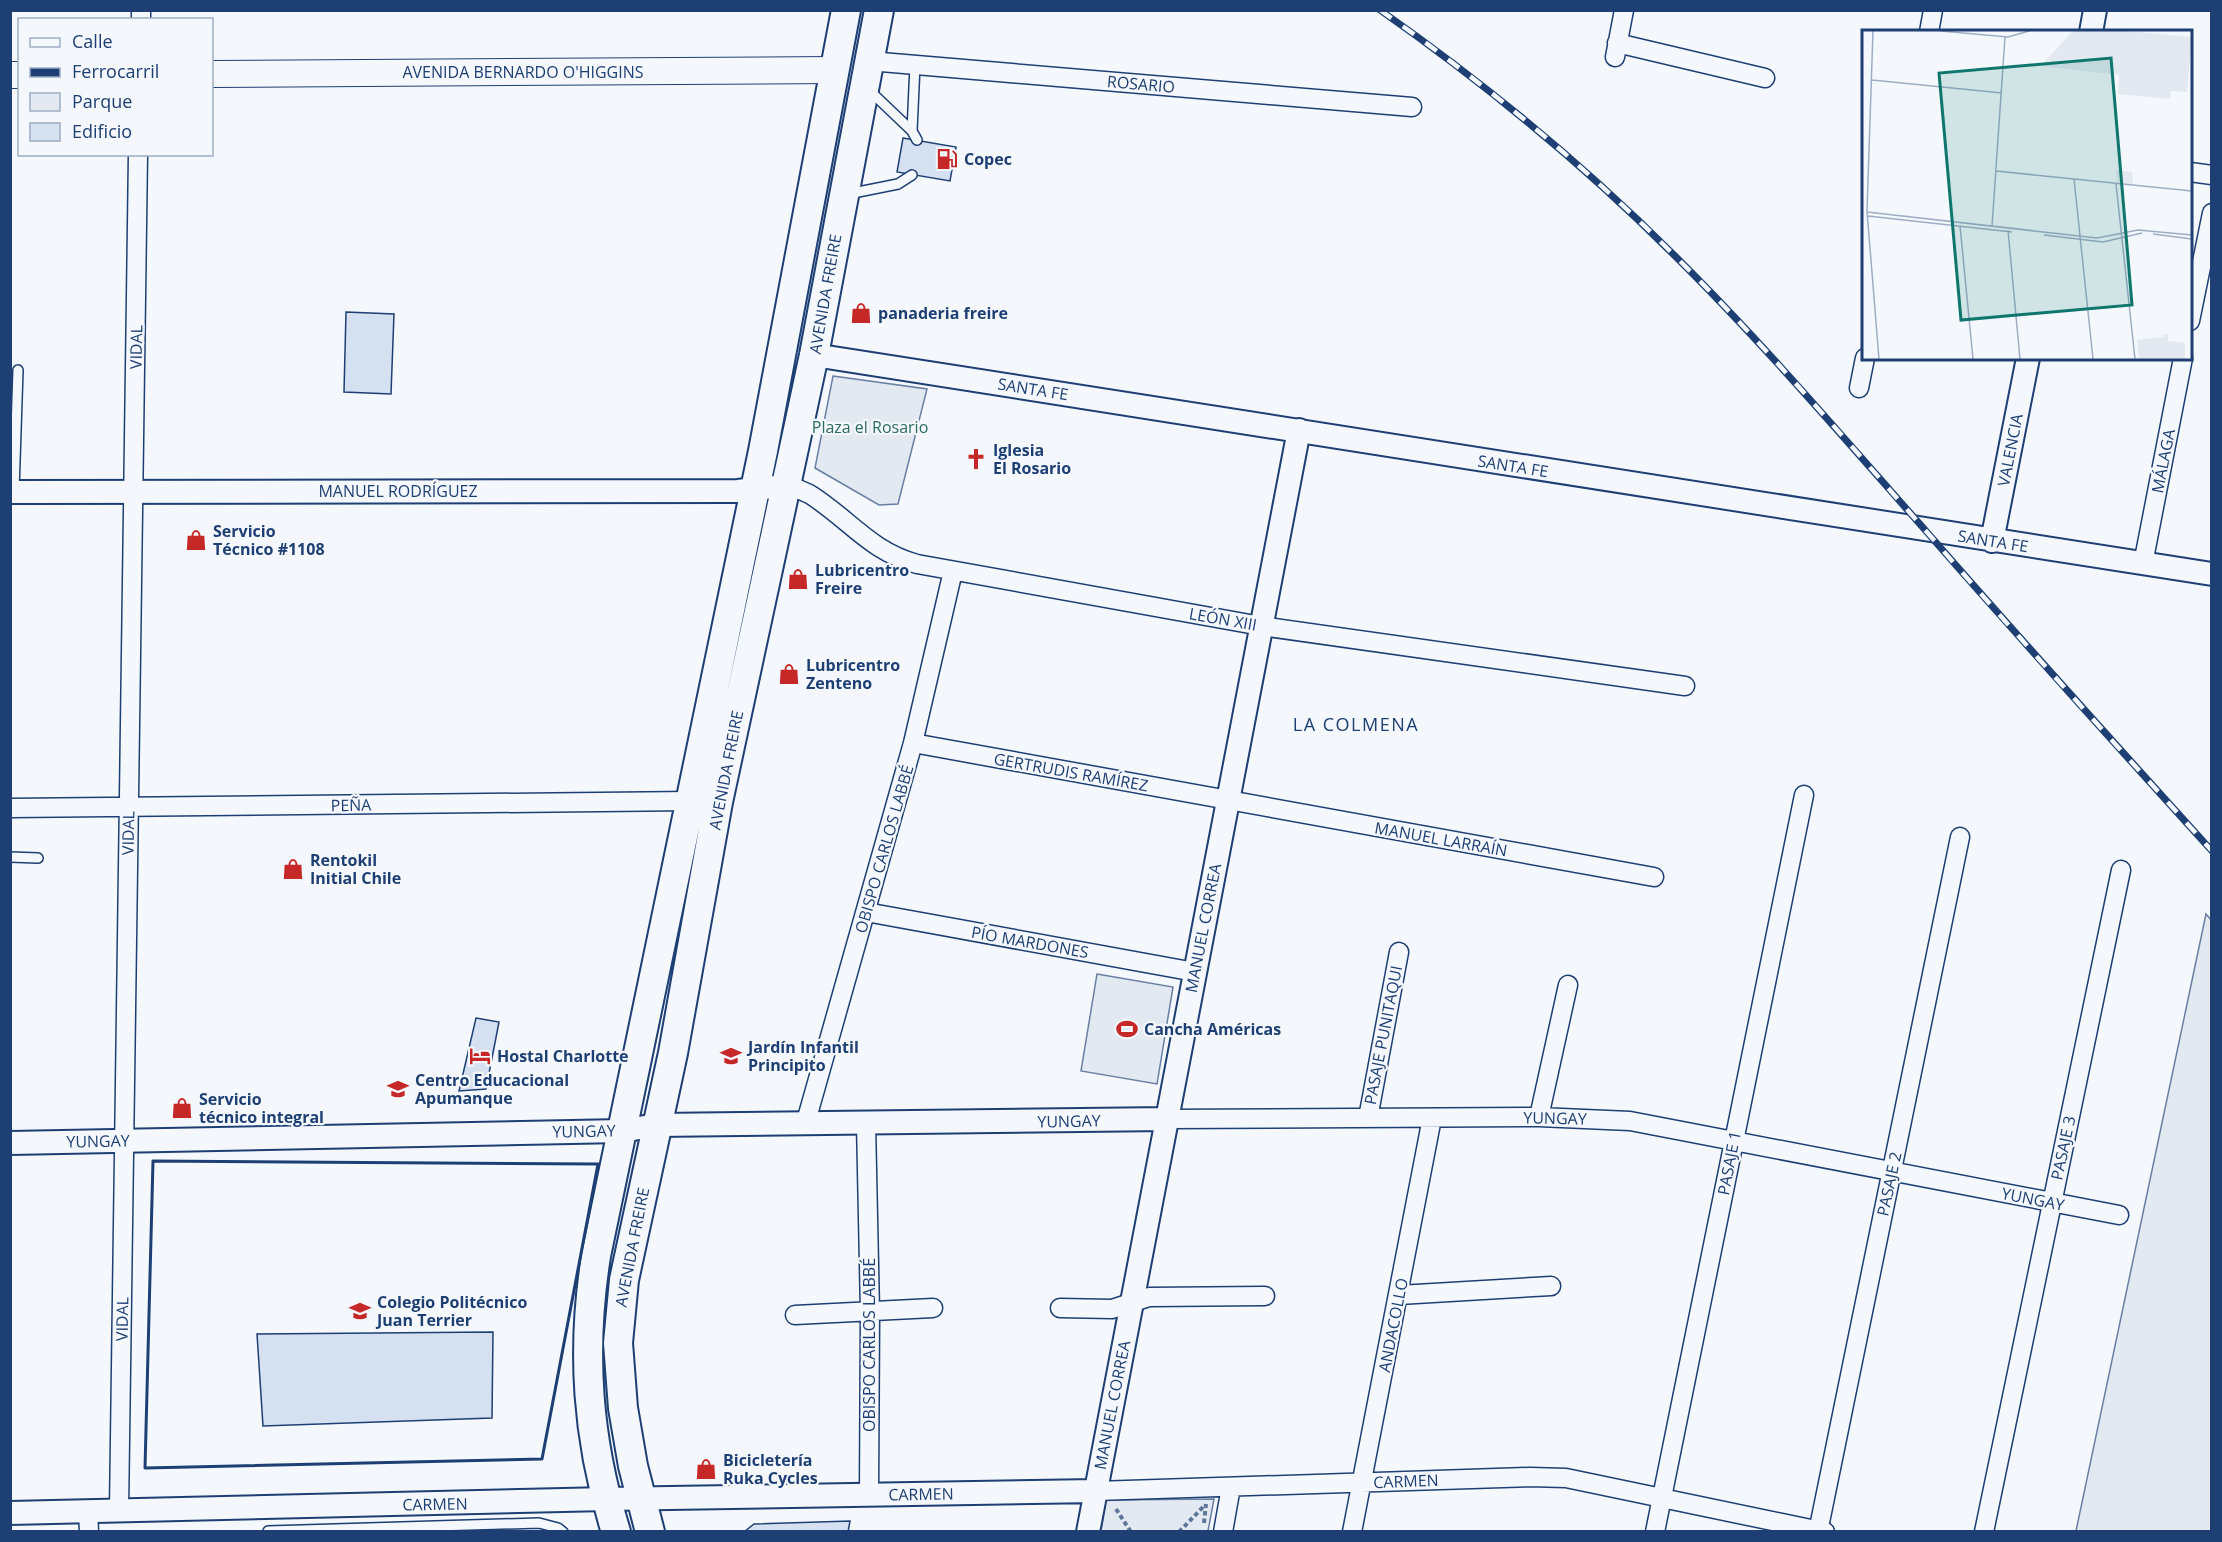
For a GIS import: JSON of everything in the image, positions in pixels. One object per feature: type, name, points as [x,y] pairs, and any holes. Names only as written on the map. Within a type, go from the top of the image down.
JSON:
[{"type":"main road","name":"AVENIDA FREIRE","points":[[616,1532],[607,1499],[591,1407],[587,1326],[596,1256],[755,490],[846,10]]},
{"type":"main road","name":"AVENIDA FREIRE","points":[[650,1532],[626,1430],[618,1343],[624,1280],[673,1053],[718,802],[814,355],[879,10]]},
{"type":"main road","name":"AVENIDA BERNARDO O'HIGGINS","points":[[213,74],[835,70]]},
{"type":"main road","points":[[835,70],[850,90],[860,116]]},
{"type":"main road","points":[[790,309],[814,355]]},
{"type":"street","points":[[1624,10],[1616,50],[1765,78]]},
{"type":"street","points":[[1929,30],[1933,10]]},
{"type":"street","points":[[2091,30],[2095,10]]},
{"type":"street","name":"ROSARIO","points":[[867,73],[915,65],[1412,107]]},
{"type":"street","name":"VIDAL","points":[[119,1511],[138,156]]},
{"type":"street","points":[[2192,172],[2211,174]]},
{"type":"street","points":[[2192,311],[2211,213]]},
{"type":"street","name":"SANTA FE","points":[[814,355],[2211,574]]},
{"type":"street","points":[[1859,388],[1865,360]]},
{"type":"street","name":"VALENCIA","points":[[1992,541],[2028,360]]},
{"type":"street","name":"MÁLAGA","points":[[2143,564],[2183,360]]},
{"type":"street","name":"MANUEL CORREA","points":[[1088,1532],[1105,1491],[1131,1304],[1299,430]]},
{"type":"street","name":"MANUEL RODRÍGUEZ","points":[[12,492],[755,490],[786,484]]},
{"type":"street","name":"LEÓN XIII","points":[[786,484],[811,495],[887,554],[917,564],[1261,626],[1685,686]]},
{"type":"street","name":"OBISPO CARLOS LABBÉ","points":[[805,1125],[913,743],[953,571]]},
{"type":"street","name":"GERTRUDIS RAMÍREZ","points":[[913,743],[1228,800]]},
{"type":"street","name":"PASAJE 1","points":[[1655,1532],[1804,795]]},
{"type":"street","name":"MANUEL LARRAÍN","points":[[1228,800],[1654,877]]},
{"type":"street","name":"PEÑA","points":[[10,808],[691,801]]},
{"type":"street","name":"PASAJE 2","points":[[1820,1531],[1960,837]]},
{"type":"street","name":"PASAJE 3","points":[[1984,1532],[2121,870]]},
{"type":"street","name":"PÍO MARDONES","points":[[866,912],[1195,972]]},
{"type":"street","name":"PASAJE PUNITAQUI","points":[[1368,1118],[1399,952]]},
{"type":"street","points":[[1539,1117],[1568,985]]},
{"type":"street","name":"YUNGAY","points":[[10,1143],[622,1131],[656,1125],[1539,1117],[1630,1121],[2119,1215]]},
{"type":"street","name":"ANDACOLLO","points":[[1352,1532],[1432,1118]]},
{"type":"street","name":"OBISPO CARLOS LABBÉ","points":[[866,1123],[870,1312],[869,1494]]},
{"type":"street","points":[[1399,1295],[1551,1286]]},
{"type":"street","points":[[1060,1308],[1112,1309],[1149,1297],[1265,1296]]},
{"type":"street","points":[[795,1315],[933,1308]]},
{"type":"street","name":"CARMEN","points":[[10,1513],[88,1521],[119,1511],[267,1524],[607,1499],[1105,1491],[1209,1496],[1231,1487],[1566,1478],[1820,1531]]},
{"type":"street","points":[[1223,1532],[1231,1487]]},
{"type":"lane","points":[[867,73],[914,136],[915,65]]},
{"type":"lane","points":[[843,195],[898,184],[912,174]]},
{"type":"lane","points":[[12,492],[18,370]]},
{"type":"lane","points":[[10,857],[38,858]]},
{"type":"lane","points":[[267,1524],[539,1523],[558,1528],[563,1532]]},
{"type":"path","points":[[1105,1491],[1131,1532]]},
{"type":"path","points":[[1179,1532],[1209,1496]]},
{"type":"path","points":[[1203,1532],[1209,1496]]},
{"type":"green space","name":"Plaza el Rosario","points":[[833,376],[927,389],[898,504],[879,505],[815,468]]},
{"type":"green space","points":[[2206,914],[2212,921],[2211,1531],[2076,1531]]},
{"type":"green space","name":"Cancha Américas","points":[[1097,974],[1173,987],[1157,1084],[1081,1071]]},
{"type":"green space","points":[[1214,1499],[1208,1531],[1101,1531],[1106,1500]]},
{"type":"building","points":[[903,138],[956,147],[950,181],[897,172]]},
{"type":"building","points":[[346,312],[394,314],[391,394],[344,392]]},
{"type":"building","name":"Hostal Charlotte","points":[[476,1018],[499,1022],[486,1089],[459,1091]]},
{"type":"building","points":[[493,1332],[492,1418],[263,1426],[257,1334]]},
{"type":"building","points":[[850,1521],[848,1532],[744,1532],[754,1524]]},
{"type":"railway","points":[[1380,10],[1457,66],[1568,156],[1706,287],[1802,390],[2032,652],[2212,851]]},
{"type":"wall","points":[[153,1161],[598,1164],[542,1459],[145,1468],[153,1161]]},
{"type":"place","name":"Copec","points":[[947,159]]},
{"type":"place","name":"panaderia freire","points":[[861,313]]},
{"type":"place","name":"Iglesia El Rosario","points":[[976,459]]},
{"type":"place","name":"Servicio Técnico #1108","points":[[196,540]]},
{"type":"place","name":"Lubricentro Freire","points":[[798,579]]},
{"type":"place","name":"Lubricentro Zenteno","points":[[789,674]]},
{"type":"place","name":"Rentokil Initial Chile","points":[[293,869]]},
{"type":"place","name":"Cancha Américas","points":[[1127,1029]]},
{"type":"place","name":"Hostal Charlotte","points":[[480,1056]]},
{"type":"place","name":"Jardín Infantil Principito","points":[[731,1056]]},
{"type":"place","name":"Centro Educacional Apumanque","points":[[398,1089]]},
{"type":"place","name":"Servicio técnico integral","points":[[182,1108]]},
{"type":"place","name":"Colegio Politécnico Juan Terrier","points":[[360,1311]]},
{"type":"place","name":"Bicicletería Ruka Cycles","points":[[706,1469]]},
{"type":"district","name":"LA COLMENA","points":[[1356,724]]}]
